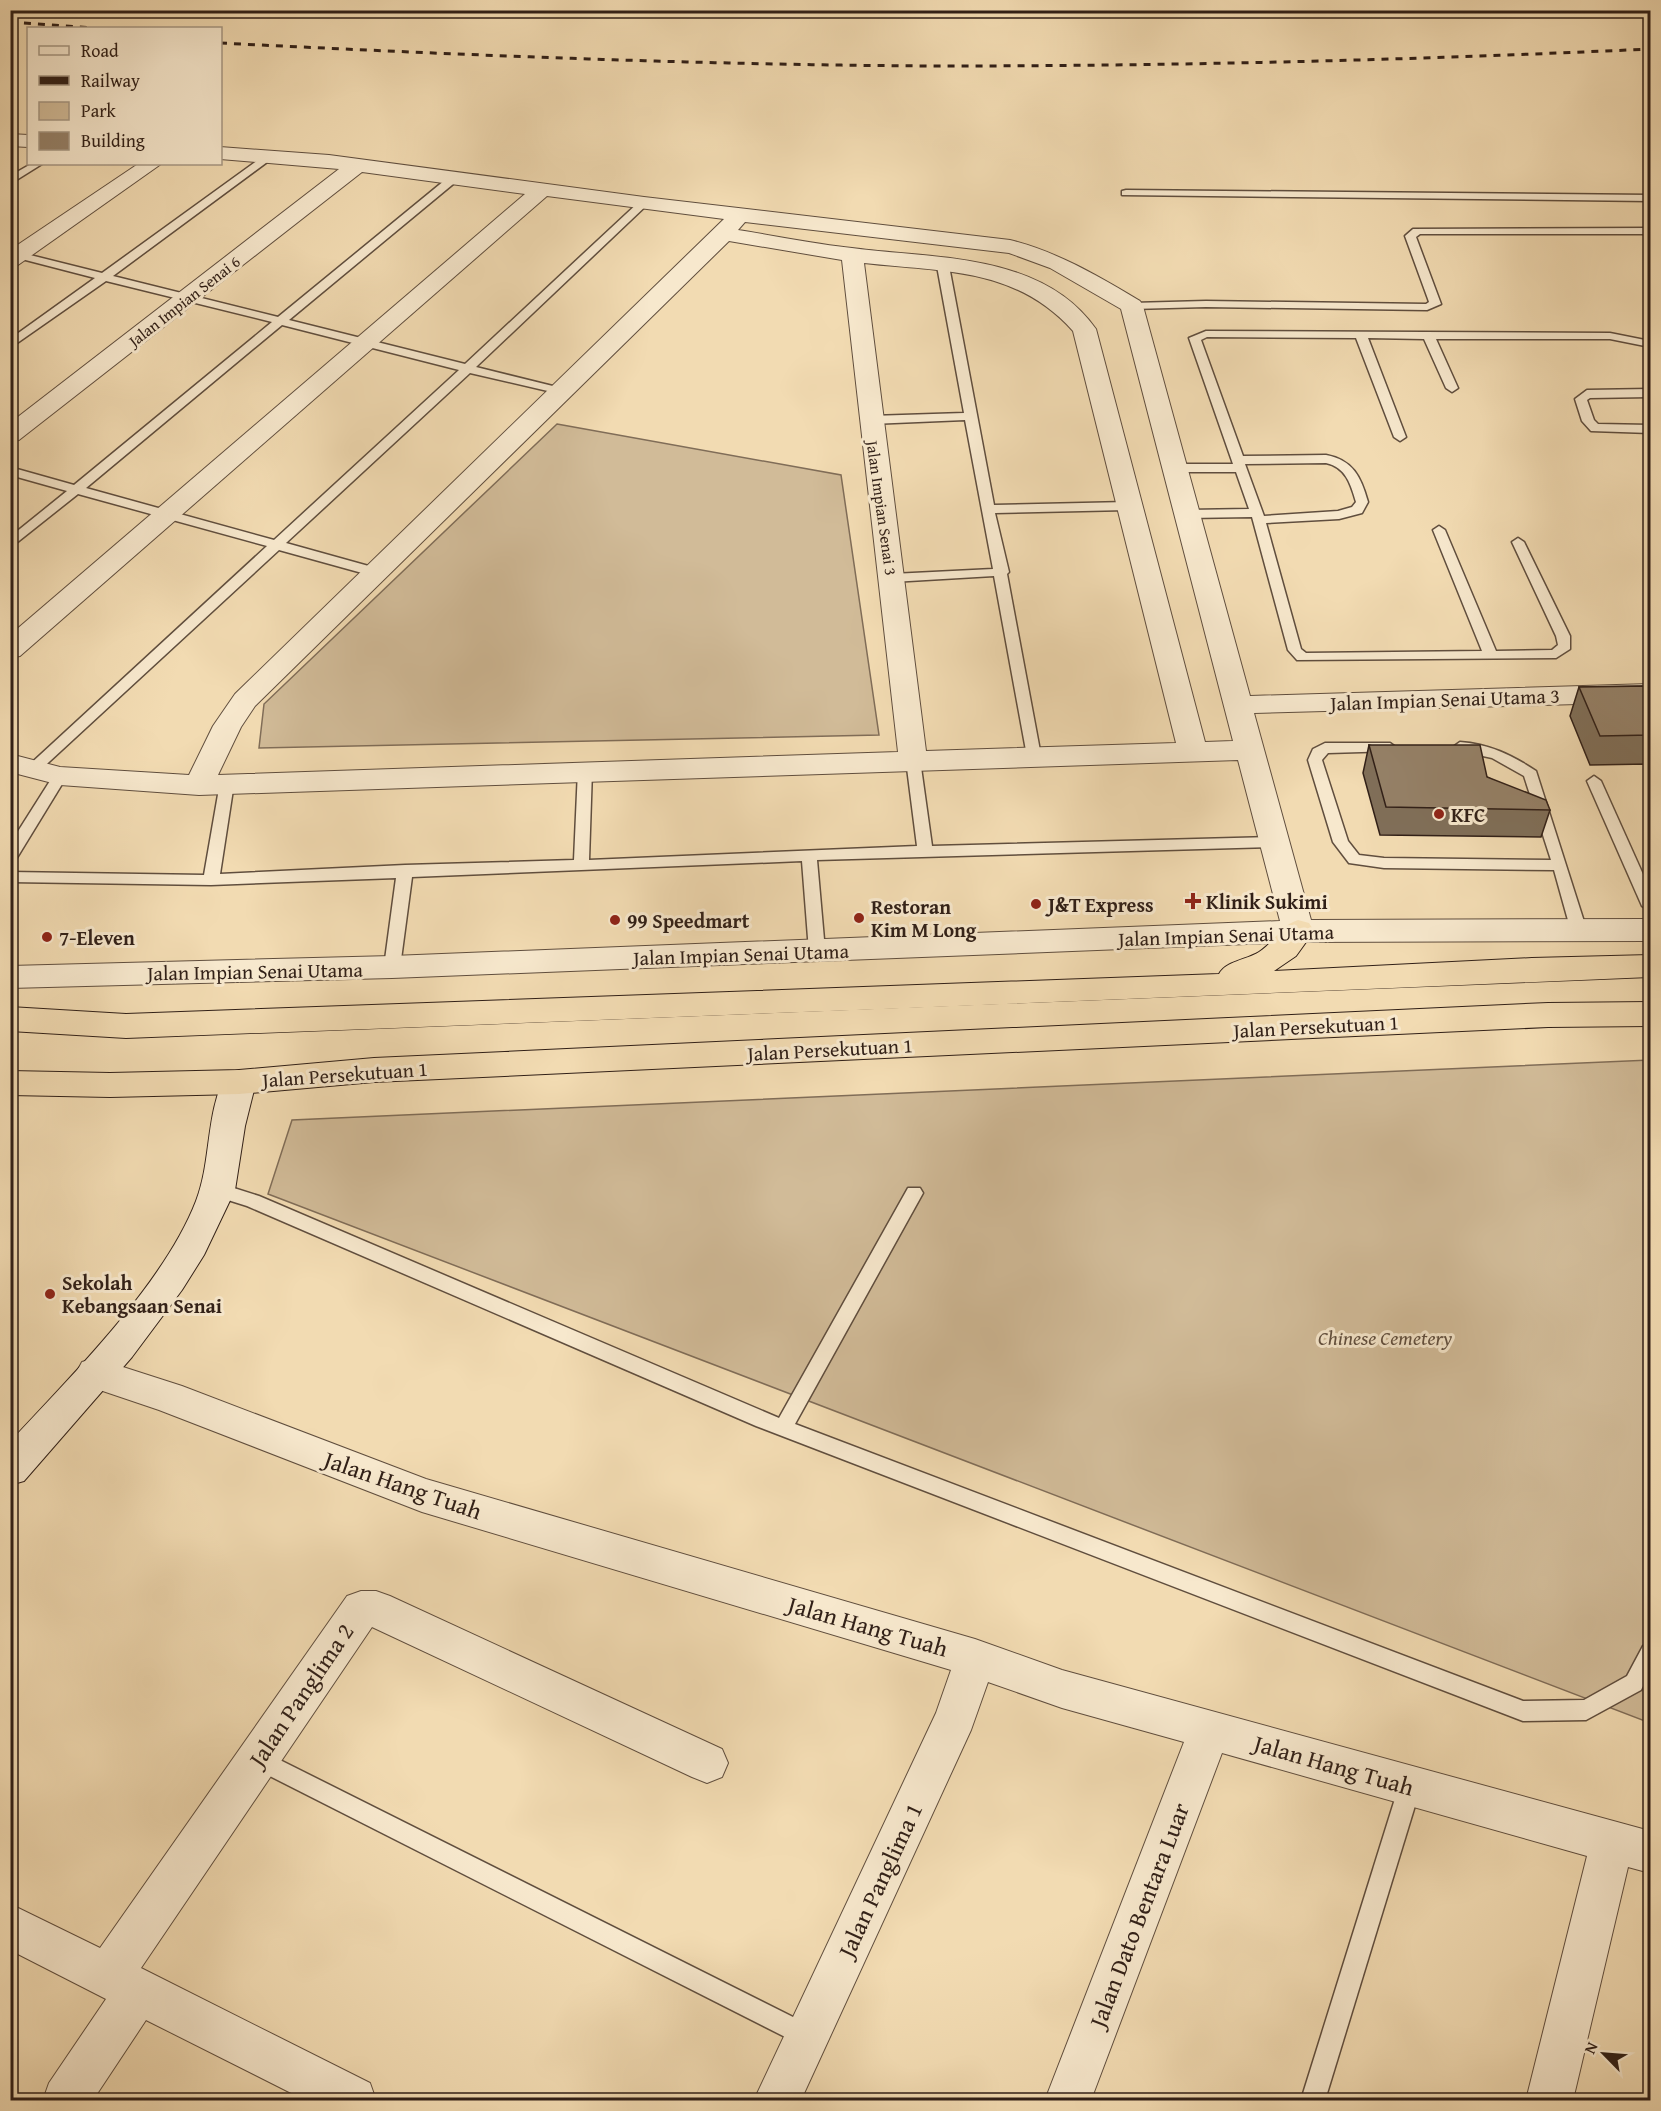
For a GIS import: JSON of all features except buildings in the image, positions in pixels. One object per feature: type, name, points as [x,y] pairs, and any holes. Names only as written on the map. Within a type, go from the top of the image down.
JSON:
[{"type":"highway","points":[[1192,987],[1272,961],[1288,947],[1298,931]]},
{"type":"highway","points":[[10,1019],[126,1026],[1192,987],[1532,969],[1650,966]]},
{"type":"highway","name":"Jalan Persekutuan 1","points":[[10,1083],[110,1085],[239,1082],[410,1068],[1536,1016],[1650,1014]]},
{"type":"street","points":[[10,140],[27,141]]},
{"type":"street","points":[[222,153],[357,165],[1027,251],[1069,268],[1132,306],[1298,931]]},
{"type":"street","points":[[13,256],[150,165]]},
{"type":"street","name":"Jalan Impian Senai 6","points":[[10,435],[357,165]]},
{"type":"street","points":[[10,650],[542,190]]},
{"type":"street","points":[[213,784],[227,726],[246,700],[724,234],[741,213]]},
{"type":"street","points":[[724,234],[852,255],[1011,277],[1051,296],[1072,313],[1084,329],[1127,506],[1193,752]]},
{"type":"street","name":"Jalan Impian Senai 3","points":[[852,255],[913,760]]},
{"type":"street","name":"Jalan Impian Senai Utama 3","points":[[1239,705],[1650,693]]},
{"type":"street","points":[[21,766],[60,776],[213,784],[585,770],[1251,750]]},
{"type":"street","name":"Jalan Impian Senai Utama","points":[[10,977],[392,968],[1298,931],[1650,930]]},
{"type":"street","points":[[10,1469],[95,1373],[163,1289],[210,1210],[218,1190],[227,1126],[239,1082]]},
{"type":"street","name":"Jalan Hang Tuah","points":[[95,1373],[169,1397],[422,1496],[975,1658],[1062,1689],[1631,1847]]},
{"type":"street","name":"Jalan Panglima 2","points":[[66,2100],[123,1984],[257,1759],[356,1613],[368,1607],[707,1762]]},
{"type":"street","name":"Jalan Panglima 1","points":[[777,2100],[956,1716],[975,1658]]},
{"type":"street","name":"Jalan Dato Bentara Luar","points":[[1068,2100],[1210,1730]]},
{"type":"street","points":[[1550,2100],[1631,1847]]},
{"type":"street","points":[[10,1926],[340,2098]]},
{"type":"lane","points":[[10,345],[269,157]]},
{"type":"lane","points":[[10,181],[35,165]]},
{"type":"lane","points":[[10,544],[454,178]]},
{"type":"lane","points":[[1126,193],[1650,198]]},
{"type":"lane","points":[[21,766],[275,545],[644,203]]},
{"type":"lane","points":[[1132,306],[1206,304],[1427,307],[1435,304],[1413,249],[1410,236],[1417,231],[1650,231]]},
{"type":"lane","points":[[13,256],[561,392]]},
{"type":"lane","points":[[943,266],[970,416],[1002,572],[1034,756]]},
{"type":"lane","points":[[1518,542],[1563,636],[1565,646],[1556,654],[1302,657],[1295,650],[1258,516],[1195,338],[1206,334],[1610,336],[1647,343],[1650,356]]},
{"type":"lane","points":[[1428,334],[1452,388]]},
{"type":"lane","points":[[1361,335],[1400,437]]},
{"type":"lane","points":[[1650,393],[1587,394],[1581,399],[1588,421],[1595,428],[1650,429]]},
{"type":"lane","points":[[871,420],[970,416]]},
{"type":"lane","points":[[1176,468],[1333,460],[1346,465],[1361,499],[1359,509],[1350,513],[1258,516],[1188,514]]},
{"type":"lane","points":[[10,471],[378,573]]},
{"type":"lane","points":[[989,509],[1127,506]]},
{"type":"lane","points":[[1439,530],[1491,655]]},
{"type":"lane","points":[[892,578],[1002,572]]},
{"type":"lane","points":[[1570,710],[1650,707]]},
{"type":"lane","points":[[1443,747],[1479,747],[1505,758],[1531,774],[1579,931]]},
{"type":"lane","points":[[1408,748],[1325,748],[1317,752],[1315,760],[1341,842],[1354,859],[1384,863],[1560,865]]},
{"type":"lane","points":[[913,760],[925,851]]},
{"type":"lane","points":[[581,864],[585,770]]},
{"type":"lane","points":[[10,857],[60,776]]},
{"type":"lane","points":[[1594,781],[1647,890],[1650,906]]},
{"type":"lane","points":[[211,879],[213,784]]},
{"type":"lane","points":[[10,878],[211,879],[925,851],[1274,842]]},
{"type":"lane","points":[[809,857],[817,951]]},
{"type":"lane","points":[[392,968],[405,870]]},
{"type":"lane","points":[[218,1190],[253,1201],[784,1427],[1523,1711],[1586,1710],[1634,1683],[1650,1653]]},
{"type":"lane","points":[[784,1427],[914,1193]]},
{"type":"lane","points":[[257,1759],[807,2036]]},
{"type":"lane","points":[[1313,2100],[1410,1786]]},
{"type":"green space","points":[[557,424],[841,475],[879,735],[259,748],[264,704]]},
{"type":"green space","name":"Chinese Cemetery","points":[[1650,1060],[1650,1723],[268,1194],[292,1120]]},
{"type":"railway","points":[[10,22],[78,27]]},
{"type":"railway","points":[[222,43],[579,59],[939,66],[1294,62],[1650,49]]},
{"type":"place","name":"KFC","points":[[1439,814]]},
{"type":"place","name":"Klinik Sukimi","points":[[1193,901]]},
{"type":"place","name":"J&T Express","points":[[1036,904]]},
{"type":"place","name":"Restoran Kim M Long","points":[[859,918]]},
{"type":"place","name":"99 Speedmart","points":[[615,920]]},
{"type":"place","name":"7-Eleven","points":[[47,937]]},
{"type":"place","name":"Sekolah Kebangsaan Senai","points":[[50,1294]]}]
